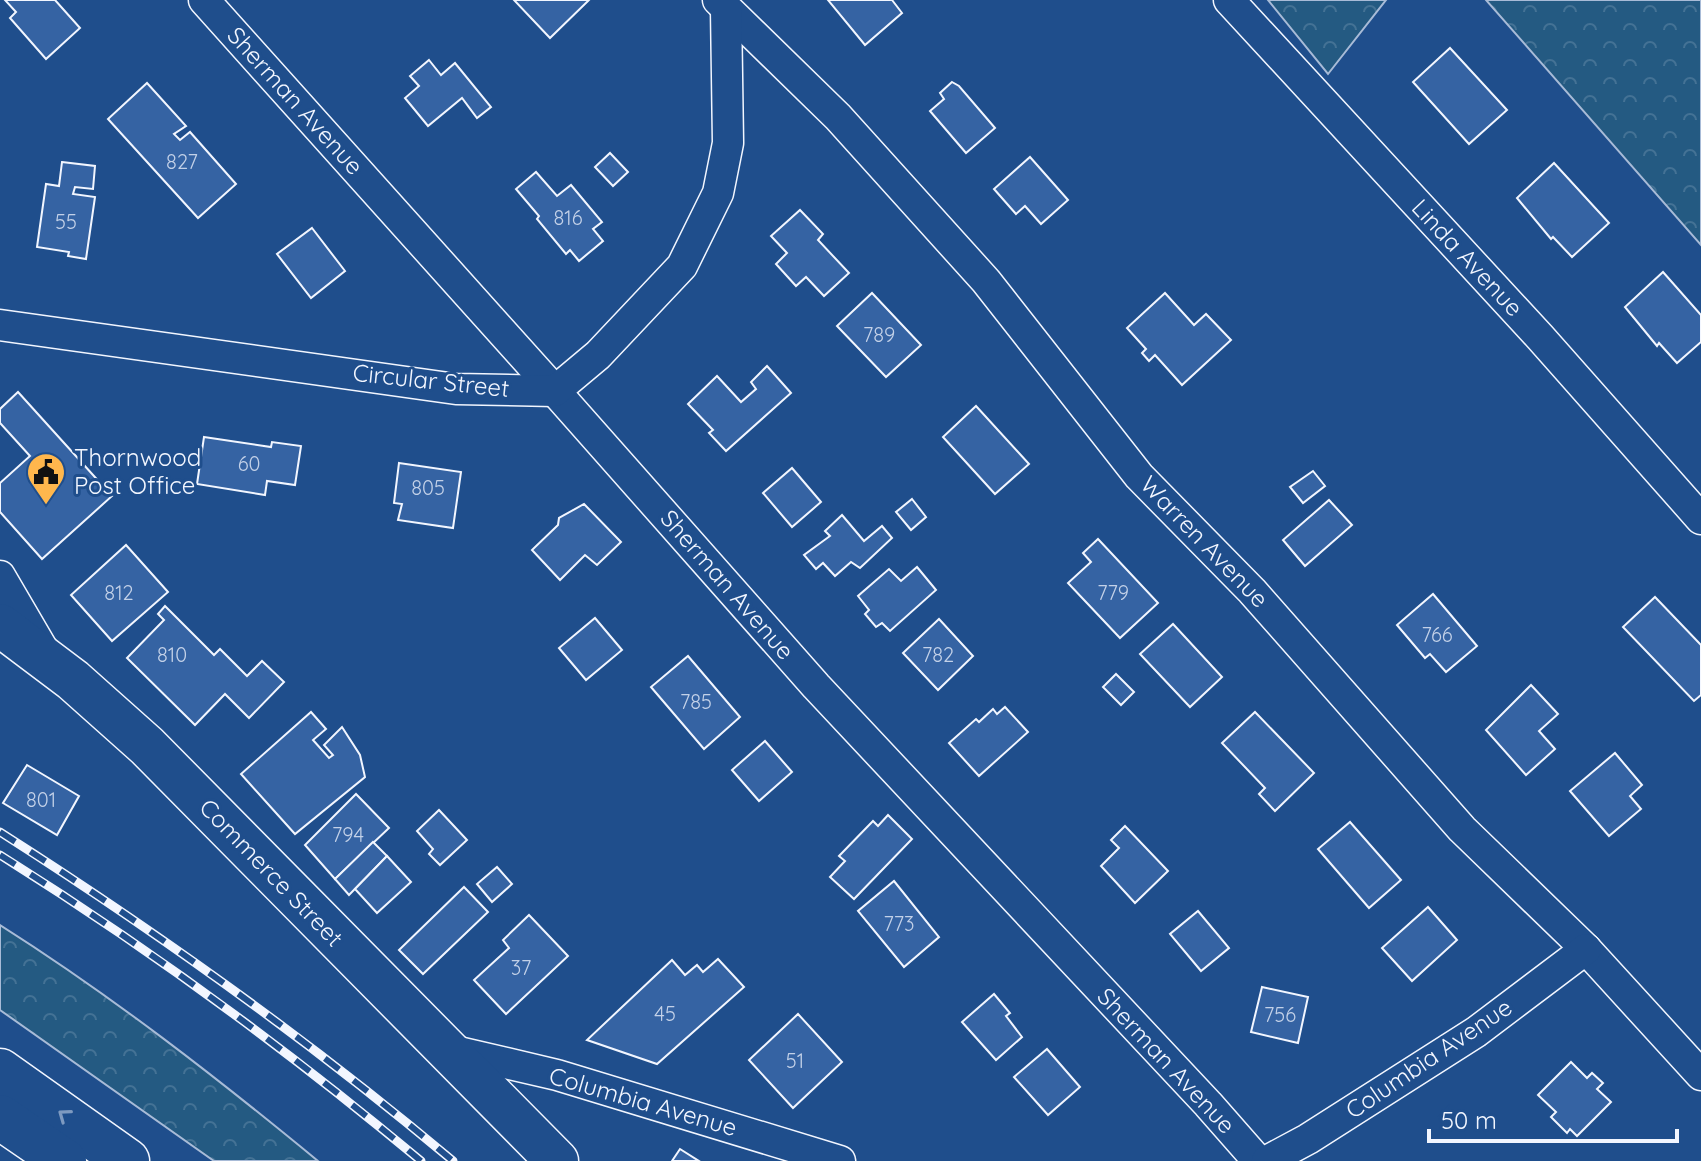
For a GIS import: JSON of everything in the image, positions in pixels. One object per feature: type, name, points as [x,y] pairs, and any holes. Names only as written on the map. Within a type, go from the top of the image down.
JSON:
[{"type":"highway","points":[[0,1071],[127,1161]]},
{"type":"highway","points":[[0,1117],[64,1161]]},
{"type":"main road","points":[[0,625],[49,662]]},
{"type":"main road","name":"Commerce Street","points":[[49,662],[147,746],[557,1161]]},
{"type":"street","name":"Sherman Avenue","points":[[204,0],[816,686],[1258,1161]]},
{"type":"street","name":"Linda Avenue","points":[[1229,0],[1540,337],[1701,519]]},
{"type":"street","points":[[555,391],[598,355],[682,266],[718,193],[728,143],[722,3]]},
{"type":"street","name":"Warren Avenue","points":[[722,3],[838,117],[975,269],[1139,476],[1252,591],[1462,829],[1586,949],[1701,1075]]},
{"type":"street","name":"Circular Street","points":[[0,325],[456,389],[555,391]]},
{"type":"street","name":"Commerce Street","points":[[0,576],[49,662]]},
{"type":"street","name":"Columbia Avenue","points":[[1267,1161],[1308,1139],[1476,1032],[1586,949]]},
{"type":"street","name":"Columbia Avenue","points":[[444,1049],[557,1075],[840,1161]]},
{"type":"green space","points":[[1268,0],[1386,0],[1328,74]]},
{"type":"green space","points":[[1486,0],[1701,0],[1701,245]]},
{"type":"green space","points":[[0,925],[163,1038],[318,1161],[214,1161],[0,1010]]},
{"type":"building","points":[[5,0],[55,0],[80,28],[46,59],[10,18],[16,12]]},
{"type":"building","points":[[514,0],[589,0],[550,38]]},
{"type":"building","points":[[828,0],[892,0],[902,13],[865,45]]},
{"type":"building","points":[[1450,48],[1507,110],[1469,144],[1413,82]]},
{"type":"building","points":[[429,60],[441,75],[455,63],[491,107],[477,118],[462,98],[428,126],[405,98],[419,86],[410,76]]},
{"type":"building","points":[[952,82],[995,128],[966,153],[930,111],[944,99],[940,93]]},
{"type":"building","points":[[147,83],[186,126],[174,134],[180,140],[190,132],[236,184],[198,218],[108,119]]},
{"type":"building","points":[[610,153],[628,172],[613,186],[595,167]]},
{"type":"building","points":[[1030,157],[1068,200],[1041,224],[1025,206],[1016,214],[994,189]]},
{"type":"building","points":[[62,162],[95,166],[93,189],[75,187],[73,194],[95,197],[86,259],[68,256],[69,252],[37,247],[46,184],[59,186]]},
{"type":"building","points":[[1554,163],[1609,223],[1572,257],[1553,237],[1551,239],[1517,198]]},
{"type":"building","points":[[536,172],[557,196],[571,185],[602,222],[593,229],[603,241],[579,261],[570,250],[566,254],[516,189]]},
{"type":"building","points":[[800,210],[823,234],[818,240],[849,273],[824,296],[806,277],[796,286],[776,264],[787,253],[771,236]]},
{"type":"building","points":[[312,228],[345,271],[311,298],[277,254]]},
{"type":"building","points":[[1663,272],[1701,315],[1701,342],[1677,363],[1659,343],[1657,346],[1625,307]]},
{"type":"building","points":[[872,293],[921,345],[886,377],[837,326]]},
{"type":"building","points":[[1165,293],[1194,325],[1206,314],[1231,340],[1182,385],[1155,355],[1149,361],[1142,353],[1146,349],[1127,328]]},
{"type":"building","points":[[767,366],[791,393],[726,451],[709,433],[713,430],[688,404],[717,376],[741,402],[756,389],[751,382]]},
{"type":"building","points":[[18,392],[112,496],[42,559],[0,512],[0,483],[30,456],[0,423],[0,409]]},
{"type":"building","points":[[976,406],[1029,464],[995,494],[943,437]]},
{"type":"building","points":[[204,437],[271,447],[272,442],[301,446],[295,485],[267,481],[265,495],[197,484]]},
{"type":"building","points":[[399,463],[461,472],[453,528],[398,520],[402,504],[394,503]]},
{"type":"building","points":[[792,468],[821,502],[792,527],[763,493]]},
{"type":"building","points":[[1313,471],[1325,486],[1303,503],[1290,487]]},
{"type":"building","points":[[912,499],[926,517],[911,530],[896,512]]},
{"type":"building","points":[[1329,500],[1352,525],[1305,566],[1283,540]]},
{"type":"building","points":[[584,504],[621,542],[597,565],[585,555],[560,580],[532,550],[558,525],[559,518]]},
{"type":"building","points":[[842,515],[864,541],[882,526],[892,538],[860,568],[851,562],[835,576],[823,563],[816,569],[804,555],[830,536],[825,531]]},
{"type":"building","points":[[1098,539],[1158,603],[1120,638],[1068,583],[1091,562],[1083,553]]},
{"type":"building","points":[[126,545],[168,592],[112,641],[71,595]]},
{"type":"building","points":[[917,567],[936,590],[890,631],[882,623],[876,627],[865,614],[869,610],[858,596],[889,569],[901,581]]},
{"type":"building","points":[[1433,594],[1477,646],[1446,672],[1430,654],[1425,658],[1397,625]]},
{"type":"building","points":[[1655,597],[1701,645],[1701,695],[1694,701],[1623,627]]},
{"type":"building","points":[[165,606],[214,655],[220,649],[247,676],[262,661],[284,682],[249,718],[225,694],[195,725],[127,658],[164,620],[158,614]]},
{"type":"building","points":[[595,618],[622,650],[586,680],[559,648]]},
{"type":"building","points":[[939,619],[973,656],[938,690],[903,653]]},
{"type":"building","points":[[1173,624],[1222,677],[1190,707],[1140,654]]},
{"type":"building","points":[[688,656],[740,717],[704,749],[651,687]]},
{"type":"building","points":[[1116,674],[1134,692],[1121,705],[1103,687]]},
{"type":"building","points":[[1531,685],[1558,714],[1539,731],[1555,749],[1526,775],[1486,730]]},
{"type":"building","points":[[1005,707],[1028,732],[979,776],[949,743],[976,719],[979,722],[993,709],[997,714]]},
{"type":"building","points":[[311,712],[326,729],[313,740],[329,758],[333,755],[324,745],[342,727],[360,755],[365,777],[295,834],[241,774]]},
{"type":"building","points":[[1255,712],[1314,773],[1275,811],[1259,794],[1265,788],[1222,743]]},
{"type":"building","points":[[765,741],[792,772],[759,801],[732,770]]},
{"type":"building","points":[[1615,753],[1642,785],[1630,796],[1641,809],[1609,836],[1570,791]]},
{"type":"building","points":[[27,765],[79,796],[57,835],[3,803]]},
{"type":"building","points":[[356,794],[389,828],[335,879],[305,845]]},
{"type":"building","points":[[439,810],[467,840],[440,865],[429,854],[433,849],[417,831]]},
{"type":"building","points":[[888,815],[912,839],[854,899],[830,877],[845,861],[839,856],[873,821],[878,826]]},
{"type":"building","points":[[1350,822],[1401,880],[1369,908],[1318,849]]},
{"type":"building","points":[[1125,826],[1168,871],[1135,903],[1101,866],[1119,848],[1111,840]]},
{"type":"building","points":[[373,842],[387,856],[349,895],[335,879]]},
{"type":"building","points":[[387,856],[411,882],[377,913],[355,889]]},
{"type":"building","points":[[497,867],[512,884],[492,902],[477,884]]},
{"type":"building","points":[[894,881],[939,937],[904,967],[858,911]]},
{"type":"building","points":[[464,887],[488,912],[423,974],[399,950]]},
{"type":"building","points":[[1428,907],[1457,940],[1412,981],[1382,948]]},
{"type":"building","points":[[1198,911],[1229,948],[1201,971],[1170,934]]},
{"type":"building","points":[[529,915],[568,956],[506,1014],[474,980],[509,948],[503,940]]},
{"type":"building","points":[[718,959],[744,987],[657,1064],[587,1040],[672,960],[685,975],[697,965],[703,972]]},
{"type":"building","points":[[1262,987],[1308,997],[1298,1043],[1251,1032]]},
{"type":"building","points":[[994,994],[1010,1013],[1006,1016],[1022,1037],[996,1060],[962,1022]]},
{"type":"building","points":[[798,1014],[842,1062],[793,1108],[749,1060]]},
{"type":"building","points":[[1047,1049],[1080,1087],[1048,1115],[1014,1077]]},
{"type":"building","points":[[1571,1062],[1587,1078],[1592,1073],[1603,1083],[1597,1089],[1611,1102],[1577,1136],[1570,1129],[1567,1133],[1551,1117],[1556,1112],[1538,1095]]},
{"type":"building","points":[[680,1149],[699,1161],[672,1161]]},
{"type":"railway","points":[[0,832],[232,989],[344,1073],[453,1161]]},
{"type":"railway","points":[[0,855],[216,1001],[320,1079],[421,1161]]},
{"type":"place","name":"Thornwood Post Office","points":[[46,506]]}]
